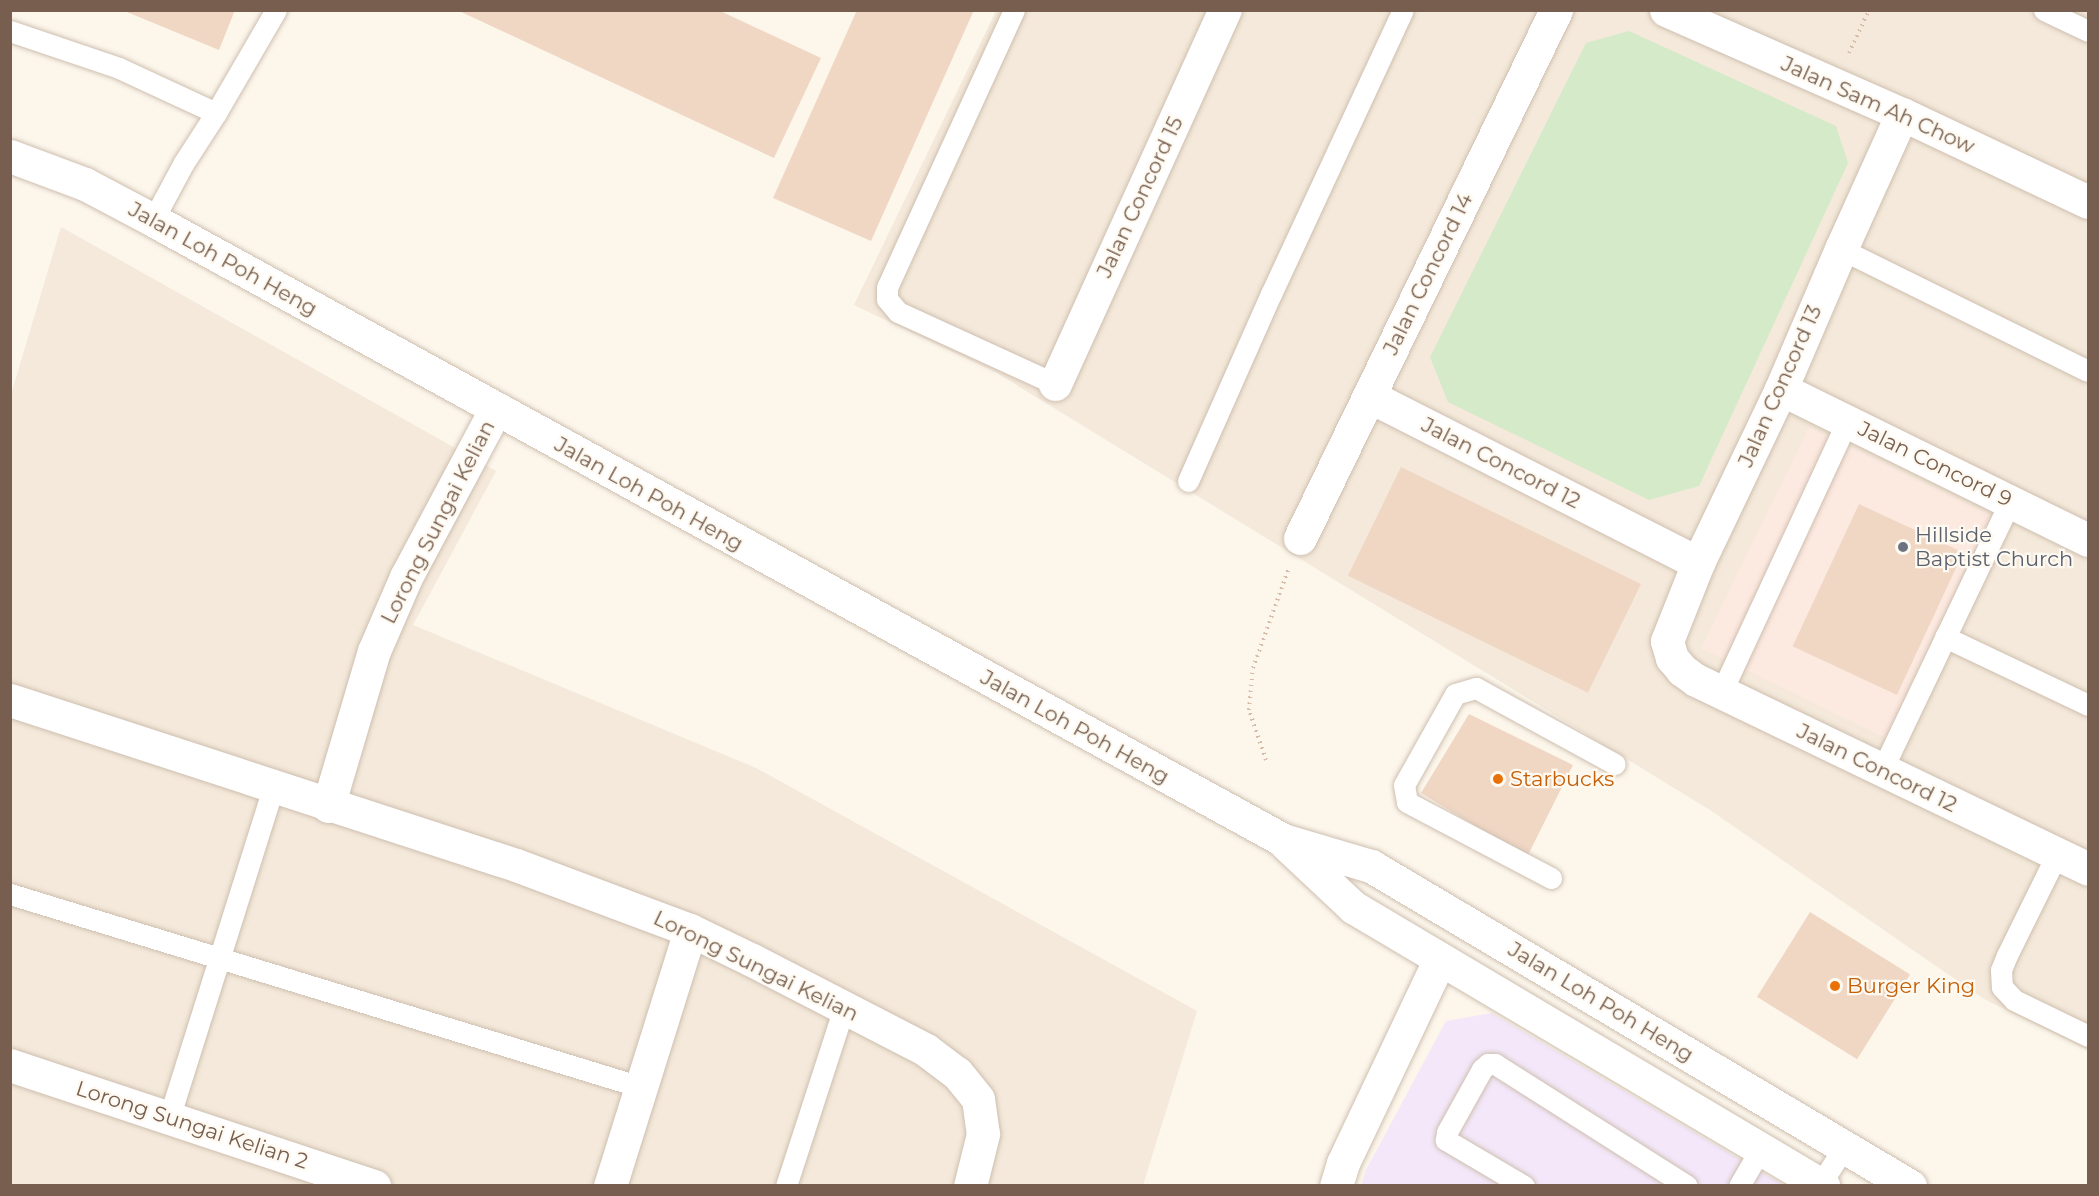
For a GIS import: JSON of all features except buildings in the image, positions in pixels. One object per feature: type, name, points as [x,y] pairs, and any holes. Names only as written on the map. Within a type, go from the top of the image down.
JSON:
[{"type":"street","name":"Jalan Concord 15","points":[[1055,384],[1225,10]]},
{"type":"street","name":"Jalan Concord 14","points":[[1300,538],[1556,10]]},
{"type":"street","name":"Jalan Sam Ah Chow","points":[[1666,10],[1902,114],[2088,202]]},
{"type":"street","name":"Jalan Concord 13","points":[[1672,658],[1667,641],[1698,563],[1781,390],[1840,249],[1902,114]]},
{"type":"street","name":"Jalan Loh Poh Heng","points":[[10,156],[85,184],[153,220],[495,410],[1283,840],[1371,866],[1910,1185]]},
{"type":"street","name":"Jalan Concord 9","points":[[1781,390],[2088,540]]},
{"type":"street","name":"Jalan Concord 12","points":[[1369,396],[1698,563]]},
{"type":"street","name":"Lorong Sungai Kelian","points":[[328,806],[374,651],[405,576],[495,410]]},
{"type":"street","name":"Jalan Concord 12","points":[[1672,658],[1682,670],[1721,693],[2088,869]]},
{"type":"street","name":"Lorong Sungai Kelian","points":[[10,700],[328,806],[516,865],[690,930],[926,1050],[957,1073],[978,1099],[983,1134],[969,1185]]},
{"type":"street","name":"Jalan Loh Poh Heng","points":[[1283,840],[1353,907],[1821,1185]]},
{"type":"street","points":[[610,1185],[690,930]]},
{"type":"street","points":[[1336,1185],[1343,1163],[1440,959]]},
{"type":"street","name":"Lorong Sungai Kelian 2","points":[[10,1065],[374,1185]]},
{"type":"lane","points":[[153,220],[183,164],[216,113],[276,10]]},
{"type":"lane","points":[[1014,10],[887,287],[887,299],[898,312],[1055,384]]},
{"type":"lane","points":[[1188,481],[1271,294],[1403,10]]},
{"type":"lane","points":[[2044,10],[2088,31]]},
{"type":"lane","points":[[10,31],[119,68],[216,113]]},
{"type":"lane","points":[[1840,249],[2088,371]]},
{"type":"lane","points":[[1721,693],[1847,421]]},
{"type":"lane","points":[[1882,770],[2010,502]]},
{"type":"lane","points":[[1945,636],[2088,705]]},
{"type":"lane","points":[[1551,878],[1407,802],[1404,785],[1455,694],[1476,688],[1615,764]]},
{"type":"lane","points":[[169,1118],[273,788]]},
{"type":"lane","points":[[2057,854],[2007,955],[2001,970],[2002,987],[2014,1000],[2088,1036]]},
{"type":"lane","points":[[10,894],[641,1088]]},
{"type":"lane","points":[[786,1185],[844,1008]]},
{"type":"lane","points":[[1524,1185],[1446,1140],[1447,1132],[1482,1069],[1488,1064],[1495,1064],[1687,1185]]},
{"type":"lane","points":[[1821,1185],[1845,1146]]},
{"type":"lane","points":[[1739,1185],[1761,1148]]},
{"type":"path","points":[[1834,84],[1869,10]]},
{"type":"path","points":[[1266,760],[1249,710],[1253,668],[1300,538]]},
{"type":"shaded area","points":[[996,11],[2088,11],[2088,1050],[1984,999],[1710,810],[997,373],[854,305]]},
{"type":"shaded area","points":[[61,227],[496,471],[413,625],[756,768],[1197,1011],[1143,1185],[11,1185],[10,398]]},
{"type":"shaded area","points":[[1809,427],[2009,524],[1901,745],[1701,648]]},
{"type":"shaded area","points":[[1492,1013],[1784,1185],[1361,1186],[1366,1170],[1446,1021]]},
{"type":"green space","points":[[1629,31],[1836,126],[1848,163],[1699,486],[1649,500],[1448,402],[1430,357],[1586,43]]},
{"type":"place","name":"Hillside Baptist Church","points":[[1903,547]]},
{"type":"place","name":"Starbucks","points":[[1498,779]]},
{"type":"place","name":"Burger King","points":[[1835,986]]}]
